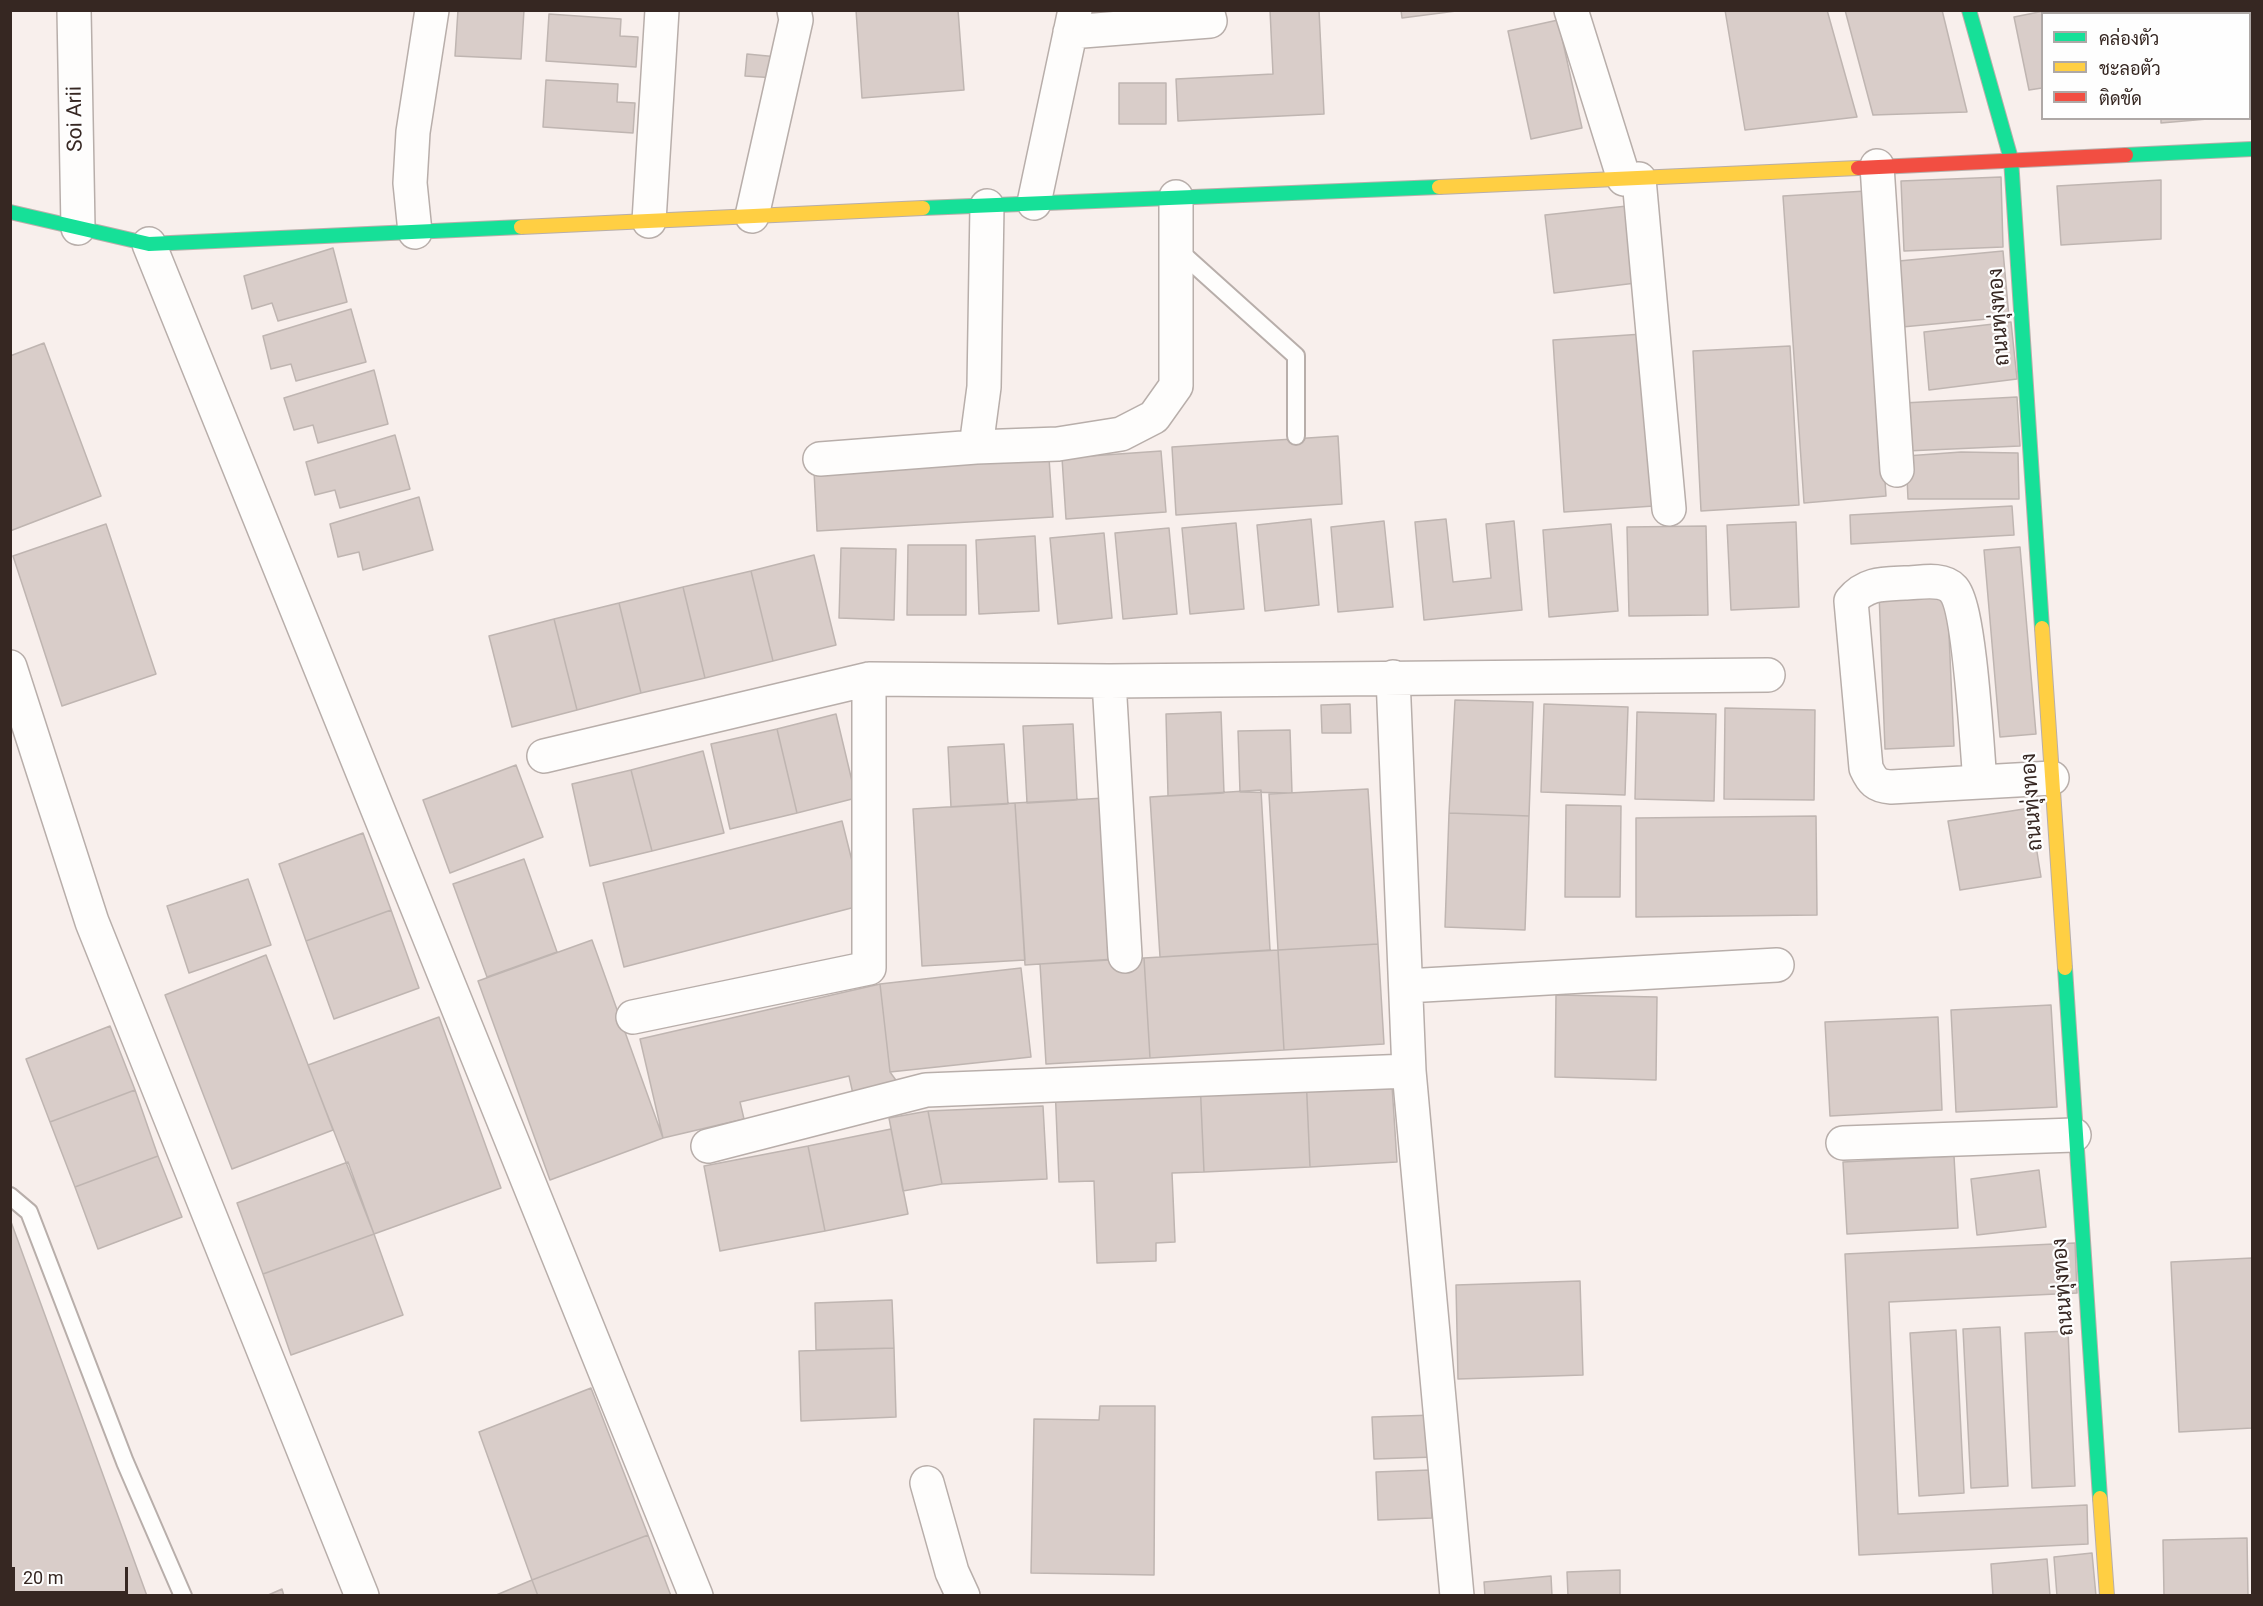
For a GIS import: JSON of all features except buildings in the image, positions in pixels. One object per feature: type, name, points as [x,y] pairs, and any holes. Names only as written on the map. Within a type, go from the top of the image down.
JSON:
[{"type":"street","name":"Soi Arii","points":[[74,10],[78,228]]},
{"type":"street","points":[[415,232],[410,183],[413,132],[432,10]]},
{"type":"street","points":[[649,221],[662,10]]},
{"type":"street","points":[[752,216],[796,20],[794,10]]},
{"type":"street","points":[[1034,203],[1073,21],[1210,21],[1207,10]]},
{"type":"street","points":[[1571,10],[1632,178],[1669,509]]},
{"type":"street","name":"ถนนทุ่งทอง","points":[[1969,10],[2011,159],[2074,1135],[2107,1596]]},
{"type":"street","points":[[10,213],[149,244],[2253,149]]},
{"type":"street","points":[[1877,166],[1897,470]]},
{"type":"street","points":[[820,459],[976,447],[1058,444],[1122,434],[1154,417],[1176,386],[1176,197]]},
{"type":"street","points":[[976,447],[984,387],[987,206]]},
{"type":"street","points":[[149,244],[696,1596]]},
{"type":"street","points":[[1980,782],[1968,642],[1959,598],[1944,582],[1884,584],[1861,590],[1851,601],[1866,768],[1869,776],[1878,786],[1891,787],[2052,778]]},
{"type":"street","points":[[10,667],[92,922],[362,1596]]},
{"type":"street","points":[[544,756],[869,679],[1108,681],[1768,675]]},
{"type":"street","points":[[1394,677],[1409,1071],[1457,1596]]},
{"type":"street","points":[[633,1017],[869,968],[869,679]]},
{"type":"street","points":[[1108,681],[1125,956]]},
{"type":"street","points":[[1406,986],[1777,965]]},
{"type":"street","points":[[708,1146],[926,1090],[1409,1071]]},
{"type":"street","points":[[1843,1143],[2074,1135]]},
{"type":"street","points":[[927,1483],[951,1572],[963,1596]]},
{"type":"lane","points":[[1176,248],[1296,356],[1296,436]]},
{"type":"lane","points":[[10,1196],[28,1212],[125,1462],[183,1596]]},
{"type":"traffic: fast","points":[[1969,10],[2011,159],[2042,628]]},
{"type":"traffic: fast","points":[[2126,155],[2252,149]]},
{"type":"traffic: fast","points":[[923,208],[1439,187]]},
{"type":"traffic: fast","points":[[10,212],[149,244],[521,227]]},
{"type":"traffic: fast","points":[[2065,968],[2100,1498]]},
{"type":"traffic: slow","points":[[1439,187],[1858,168]]},
{"type":"traffic: slow","points":[[521,227],[923,208]]},
{"type":"traffic: slow","points":[[2042,628],[2065,968]]},
{"type":"traffic: slow","points":[[2100,1498],[2107,1596]]},
{"type":"traffic: jam","points":[[1858,168],[2126,155]]}]
